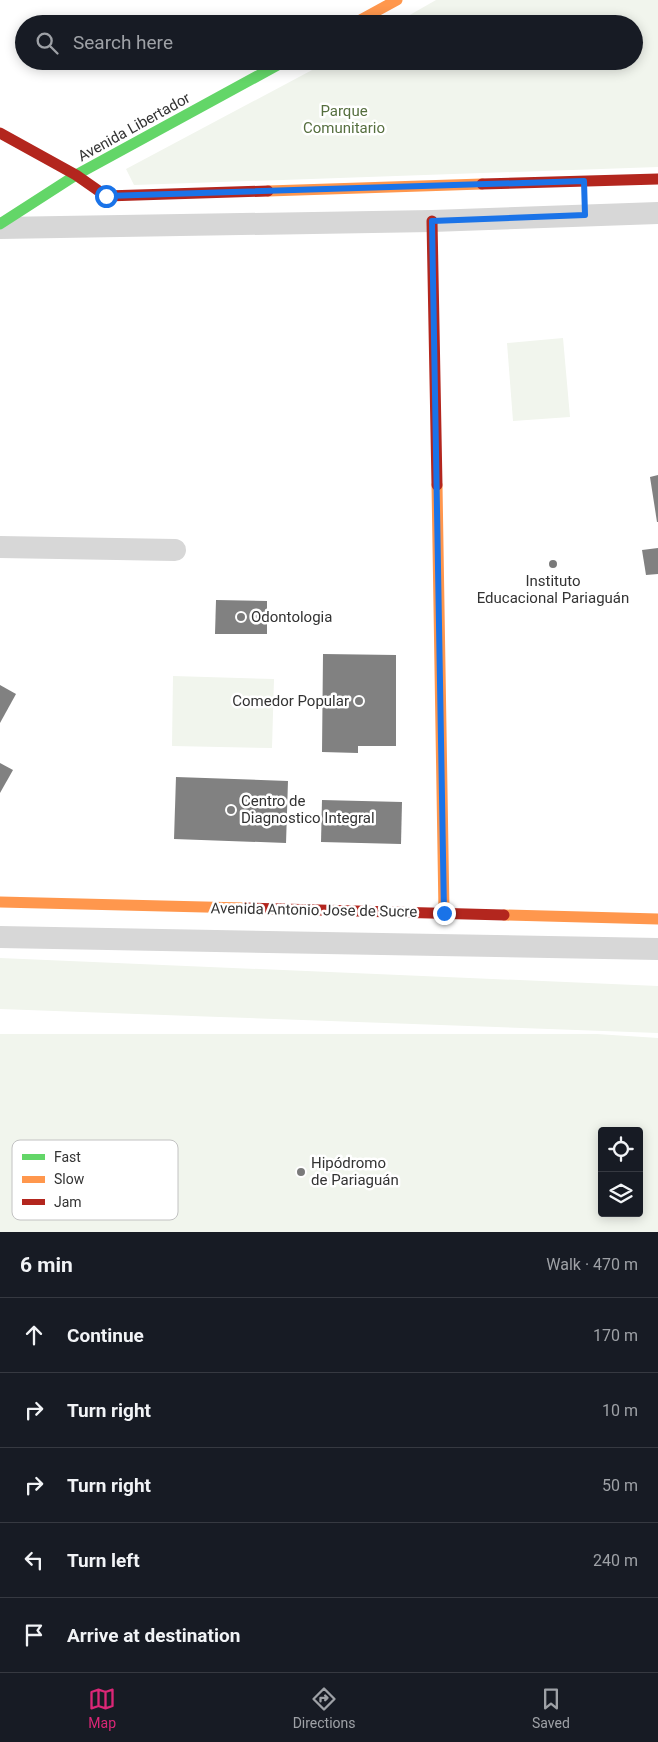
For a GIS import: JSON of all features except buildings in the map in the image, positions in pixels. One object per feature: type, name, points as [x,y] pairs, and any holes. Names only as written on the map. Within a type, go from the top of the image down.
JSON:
[{"type":"street","points":[[370,15],[397,0]]},
{"type":"street","name":"Avenida Libertador","points":[[0,224],[76,175],[268,70]]},
{"type":"street","points":[[0,133],[76,175],[106,196],[658,179]]},
{"type":"street","points":[[584,181],[585,215]]},
{"type":"street","points":[[0,228],[432,221],[658,213]]},
{"type":"street","points":[[432,221],[444,913]]},
{"type":"street","points":[[0,548],[175,550]]},
{"type":"street","name":"Avenida Antonio Jose de Sucre","points":[[0,902],[658,919]]},
{"type":"street","points":[[0,936],[658,949]]},
{"type":"green space","name":"Parque Comunitario","points":[[436,0],[658,0],[658,167],[134,185],[126,169],[312,70],[643,70],[643,15],[410,15]]},
{"type":"green space","points":[[563,338],[570,417],[513,421],[507,343]]},
{"type":"green space","points":[[173,676],[274,679],[272,748],[172,746]]},
{"type":"green space","points":[[0,958],[658,986],[658,1033],[0,1009]]},
{"type":"green space","name":"Hipódromo de Pariaguán","points":[[0,1034],[597,1034],[658,1038],[658,1232],[0,1232]]},
{"type":"traffic: fast","points":[[0,224],[76,175],[268,70]]},
{"type":"traffic: slow","points":[[370,15],[397,0]]},
{"type":"traffic: slow","points":[[268,191],[482,184]]},
{"type":"traffic: slow","points":[[437,485],[444,913]]},
{"type":"traffic: slow","points":[[0,902],[245,908]]},
{"type":"traffic: slow","points":[[504,915],[658,919]]},
{"type":"traffic: jam","points":[[0,133],[76,175],[106,196],[268,191]]},
{"type":"traffic: jam","points":[[482,184],[658,179]]},
{"type":"traffic: jam","points":[[432,221],[437,485]]},
{"type":"traffic: jam","points":[[245,908],[504,915]]},
{"type":"place","name":"Instituto Educacional Pariaguán","points":[[553,564]]},
{"type":"place","name":"Odontologia","points":[[241,617]]},
{"type":"place","name":"Comedor Popular","points":[[359,701]]},
{"type":"place","name":"Centro de Diagnostico Integral","points":[[231,810]]},
{"type":"place","name":"Hipódromo de Pariaguán","points":[[301,1172]]},
{"type":"route","points":[[106,196],[584,181],[585,215],[432,221],[444,913]]}]
